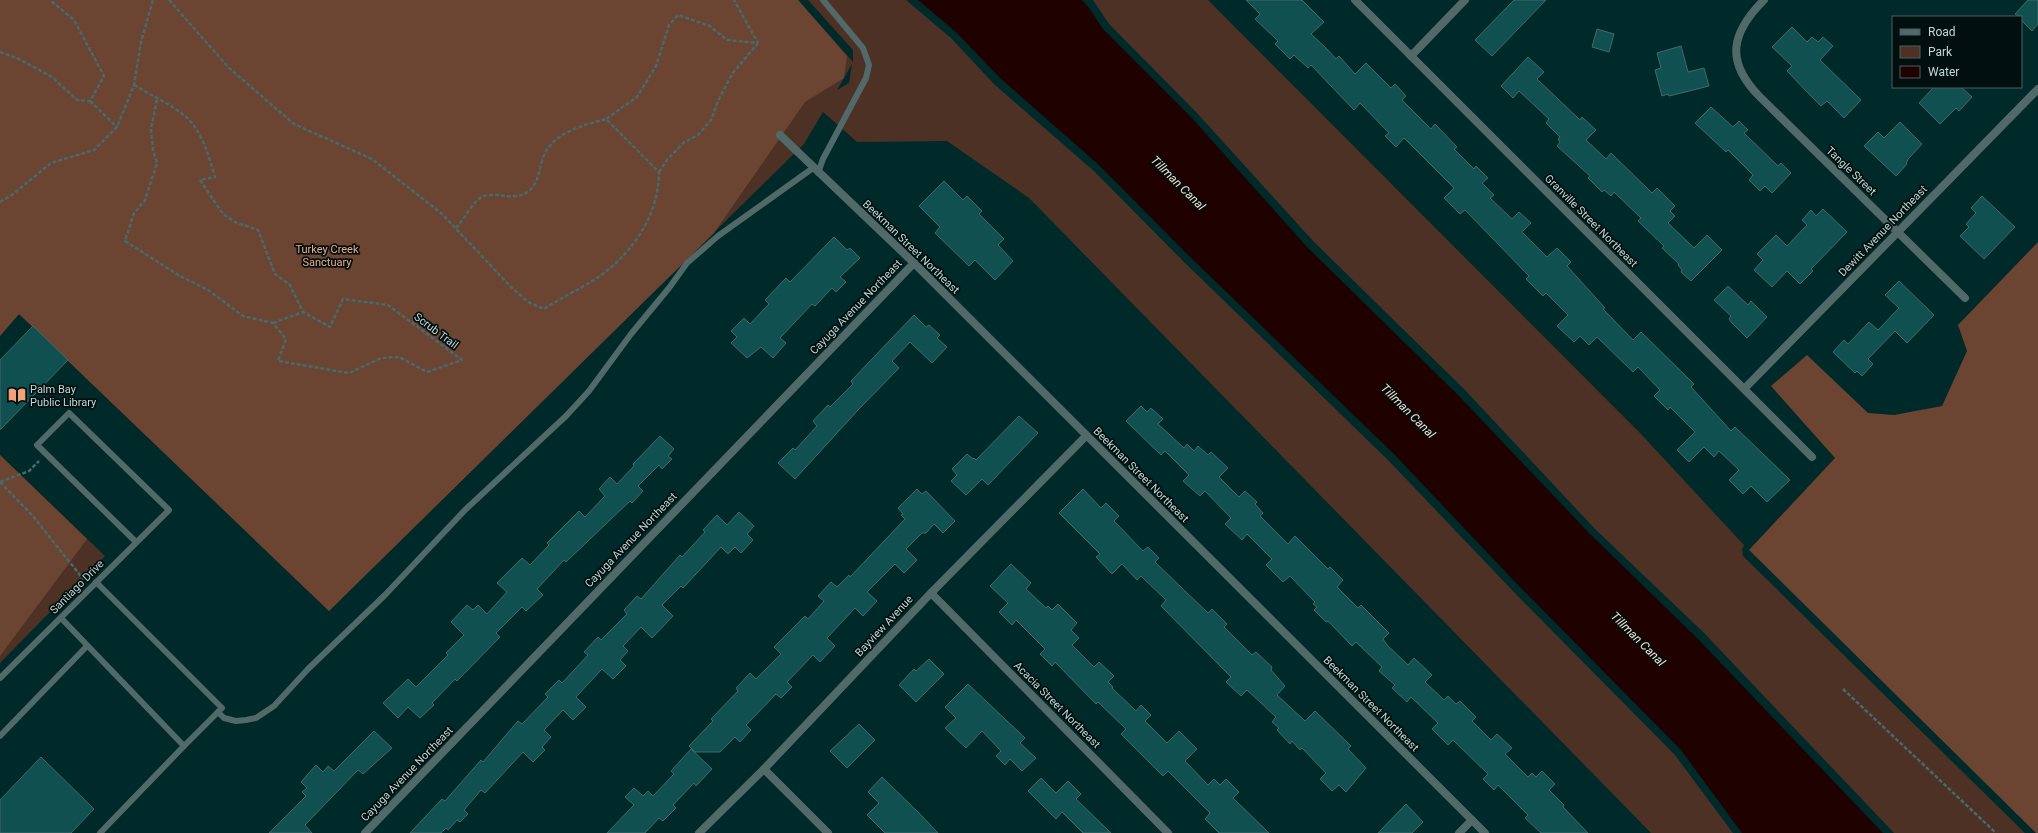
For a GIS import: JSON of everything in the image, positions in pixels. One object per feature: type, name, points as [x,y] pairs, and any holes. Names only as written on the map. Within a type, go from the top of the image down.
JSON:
[{"type":"street","name":"Granville Street Northeast","points":[[1355,0],[1812,457]]},
{"type":"street","points":[[1411,56],[1465,0]]},
{"type":"street","name":"Tangle Street","points":[[1764,0],[1741,27],[1735,51],[1742,76],[1748,86],[1965,298]]},
{"type":"street","name":"Dewitt Avenue Northeast","points":[[1744,389],[2038,89]]},
{"type":"street","name":"Beekman Street Northeast","points":[[780,135],[914,263],[1485,833]]},
{"type":"street","name":"Cayuga Avenue Northeast","points":[[365,833],[914,263]]},
{"type":"street","name":"Bayview Avenue","points":[[699,833],[764,769],[931,593],[1086,436]]},
{"type":"street","name":"Acacia Street Northeast","points":[[931,593],[1168,833]]},
{"type":"street","points":[[764,769],[828,833]]},
{"type":"street","points":[[1459,833],[1472,820]]},
{"type":"lane","points":[[218,712],[224,718],[236,721],[246,720],[256,718],[274,706],[308,669],[385,595],[465,510],[566,416],[589,391],[631,334],[670,288],[687,263],[718,236],[816,170],[866,78],[869,65],[863,48],[822,0]]},
{"type":"lane","name":"Santiago Drive","points":[[0,678],[169,510],[69,413],[37,445],[47,454]]},
{"type":"lane","points":[[47,454],[136,542]]},
{"type":"lane","points":[[96,582],[222,708],[100,833]]},
{"type":"lane","points":[[60,618],[184,746]]},
{"type":"lane","points":[[0,736],[87,646]]},
{"type":"path","points":[[50,0],[74,20],[104,76],[90,101]]},
{"type":"path","points":[[0,202],[12,195],[51,163],[94,150],[117,127],[134,85],[141,42],[153,0]]},
{"type":"path","points":[[169,0],[229,68],[294,124],[372,159],[441,213],[511,287],[528,302],[544,309],[609,269],[636,241],[654,208],[659,190],[659,172],[667,160],[683,143],[698,135],[711,120],[718,101],[732,74],[758,43]]},
{"type":"path","points":[[734,0],[758,43]]},
{"type":"path","points":[[456,228],[466,218],[474,202],[484,196],[512,197],[528,192],[537,181],[543,156],[552,142],[566,134],[606,119],[637,97],[656,66],[669,25],[678,15],[710,26],[727,40],[758,43]]},
{"type":"path","points":[[0,52],[19,59],[52,77],[78,100],[90,101],[117,127]]},
{"type":"path","points":[[134,85],[157,98],[186,116],[205,143],[216,177],[200,180],[222,214],[235,222],[258,230],[275,274],[290,285],[303,312],[273,323],[243,316],[208,290],[180,276],[125,241],[134,213],[145,200],[157,163],[153,150],[151,129],[157,98]]},
{"type":"path","points":[[606,119],[641,156],[659,172]]},
{"type":"path","name":"Scrub Trail","points":[[273,323],[286,340],[278,361],[349,373],[381,358],[399,357],[427,372],[462,360],[388,305],[343,300],[330,327],[303,312]]},
{"type":"path","points":[[47,454],[29,471],[0,482],[32,515],[90,588]]},
{"type":"path","points":[[1844,689],[1996,833]]},
{"type":"green space","name":"Turkey Creek Sanctuary","points":[[0,0],[798,0],[853,62],[853,50],[808,0],[906,0],[951,38],[994,84],[1095,172],[1181,259],[1388,460],[1511,589],[1675,755],[1733,833],[1651,833],[1029,198],[947,141],[857,142],[823,112],[804,144],[329,611],[19,314],[0,336]],"holes":[[[852,64],[849,83],[837,90]]]},
{"type":"green space","name":"Turkey Creek Sanctuary","points":[[0,0],[798,0],[847,56],[844,78],[805,102],[714,233],[329,611],[19,314],[0,336]]},
{"type":"green space","points":[[1093,0],[1208,0],[1641,434],[1744,545],[1742,550],[1743,556],[2025,833],[1894,833],[1704,633],[1594,528],[1464,389],[1313,241],[1196,112],[1109,24]]},
{"type":"green space","points":[[2038,242],[2038,833],[2036,833],[1749,550],[1835,458],[1771,386],[1807,355],[1868,413],[1894,415],[1942,406],[1967,351],[1958,325]]},
{"type":"green space","points":[[0,455],[105,556],[0,663]]},
{"type":"green space","points":[[0,455],[87,539],[0,656]]},
{"type":"water","name":"Tillman Canal","points":[[918,0],[1082,0],[1103,29],[1191,117],[1307,247],[1458,395],[1589,533],[1698,639],[1883,833],[1742,833],[1681,750],[1516,583],[1394,454],[1186,253],[1100,166],[1000,78],[956,32]]},
{"type":"building","points":[[1246,0],[1302,0],[1324,22],[1311,34],[1336,59],[1339,56],[1355,74],[1366,63],[1391,88],[1395,84],[1406,96],[1402,100],[1431,129],[1435,124],[1457,147],[1454,149],[1474,169],[1476,166],[1488,178],[1482,183],[1494,195],[1490,198],[1512,219],[1519,212],[1531,223],[1522,232],[1547,257],[1557,248],[1571,262],[1567,266],[1605,308],[1603,309],[1633,340],[1641,332],[1694,384],[1691,387],[1731,431],[1735,427],[1790,480],[1767,502],[1751,486],[1743,494],[1729,480],[1739,470],[1719,451],[1714,457],[1704,447],[1689,462],[1677,450],[1695,432],[1670,407],[1668,410],[1654,396],[1660,390],[1638,367],[1633,372],[1597,337],[1589,345],[1580,336],[1574,342],[1557,326],[1568,315],[1546,293],[1543,296],[1526,279],[1529,276],[1465,210],[1460,214],[1444,198],[1454,188],[1404,138],[1396,147],[1385,136],[1389,133],[1360,103],[1354,110],[1311,65],[1308,68],[1294,55],[1290,59],[1275,44],[1278,41],[1255,19],[1260,14]]},
{"type":"building","points":[[1514,0],[1546,0],[1492,56],[1475,40]]},
{"type":"building","points":[[2028,0],[2038,0],[2038,24],[2032,31],[2022,21],[2022,16],[2015,14]]},
{"type":"building","points":[[1792,27],[1807,42],[1812,37],[1818,42],[1823,37],[1833,46],[1820,60],[1861,100],[1844,118],[1827,101],[1821,106],[1787,71],[1792,66],[1772,47]]},
{"type":"building","points":[[1597,29],[1614,34],[1609,52],[1592,47]]},
{"type":"building","points":[[1681,46],[1688,72],[1704,68],[1709,86],[1669,96],[1668,94],[1662,96],[1655,70],[1661,68],[1657,53]]},
{"type":"building","points":[[1528,57],[1544,72],[1537,79],[1580,120],[1582,117],[1596,130],[1586,140],[1606,159],[1611,153],[1652,193],[1657,188],[1675,206],[1670,211],[1675,216],[1668,223],[1694,248],[1707,235],[1722,250],[1691,281],[1681,272],[1682,270],[1678,265],[1679,264],[1662,248],[1664,246],[1638,221],[1641,218],[1614,192],[1611,196],[1604,190],[1602,192],[1588,178],[1590,176],[1557,146],[1560,142],[1558,139],[1560,137],[1546,123],[1549,119],[1519,91],[1513,98],[1501,86]]},
{"type":"building","points":[[1933,88],[1962,88],[1972,97],[1959,111],[1956,108],[1940,124],[1919,103]]},
{"type":"building","points":[[1711,107],[1733,127],[1739,121],[1748,130],[1744,133],[1778,166],[1781,163],[1791,173],[1772,193],[1765,186],[1760,191],[1749,180],[1753,175],[1728,150],[1726,152],[1695,123]]},
{"type":"building","points":[[1900,122],[1922,144],[1909,158],[1906,163],[1907,164],[1896,176],[1864,146],[1878,132],[1884,138]]},
{"type":"building","points":[[944,181],[963,200],[967,196],[982,211],[979,214],[1004,239],[998,245],[1013,261],[995,280],[975,260],[969,266],[935,233],[940,227],[919,206]]},
{"type":"building","points":[[1982,196],[2015,227],[1984,259],[1960,236],[1969,227],[1966,224],[1976,213],[1971,208]]},
{"type":"building","points":[[1823,209],[1847,232],[1811,269],[1813,271],[1800,284],[1787,271],[1772,287],[1754,270],[1763,260],[1757,254],[1776,235],[1787,246],[1807,225],[1802,220],[1811,210],[1816,216]]},
{"type":"building","points":[[834,237],[847,250],[850,248],[860,258],[840,277],[846,282],[836,292],[832,288],[815,306],[812,304],[780,338],[786,343],[773,358],[761,347],[747,358],[731,343],[737,337],[731,331],[744,318],[750,324],[769,304],[765,300],[786,278],[790,282]]},
{"type":"building","points":[[1899,281],[1934,315],[1907,343],[1895,331],[1868,359],[1873,364],[1862,376],[1857,371],[1855,373],[1833,352],[1844,340],[1848,344],[1869,322],[1878,330],[1899,308],[1885,295]]},
{"type":"building","points":[[1728,286],[1748,305],[1751,301],[1767,317],[1747,338],[1731,322],[1729,319],[1731,316],[1714,300]]},
{"type":"building","points":[[914,315],[926,327],[929,325],[940,335],[937,338],[947,347],[932,363],[910,342],[892,361],[899,368],[858,410],[795,479],[778,463],[793,448],[795,450],[817,426],[813,421],[828,405],[830,407],[853,384],[851,381]]},
{"type":"building","name":"Palm Bay Public Library","points":[[33,326],[68,360],[0,430],[0,360]]},
{"type":"building","points":[[1141,406],[1147,412],[1151,408],[1163,419],[1158,424],[1184,448],[1187,444],[1194,451],[1198,446],[1208,455],[1211,452],[1228,468],[1219,477],[1239,497],[1245,491],[1257,502],[1255,504],[1263,513],[1260,516],[1288,544],[1295,536],[1328,569],[1330,567],[1343,580],[1337,587],[1358,608],[1361,605],[1389,633],[1383,639],[1387,645],[1408,665],[1414,658],[1432,675],[1425,682],[1444,700],[1448,696],[1456,704],[1460,701],[1476,717],[1472,721],[1491,740],[1497,734],[1512,748],[1505,754],[1528,777],[1532,773],[1536,777],[1542,771],[1555,784],[1549,790],[1588,833],[1541,833],[1525,818],[1528,815],[1498,785],[1494,790],[1483,779],[1488,774],[1453,740],[1448,745],[1432,729],[1438,723],[1411,697],[1407,702],[1392,688],[1395,685],[1379,671],[1382,667],[1356,642],[1352,646],[1328,621],[1326,622],[1314,610],[1317,607],[1313,604],[1315,602],[1290,576],[1283,582],[1266,565],[1272,559],[1247,534],[1242,540],[1225,524],[1231,518],[1205,491],[1200,496],[1183,481],[1189,475],[1165,451],[1161,455],[1126,421]]},
{"type":"building","points":[[1019,416],[1038,433],[988,485],[982,479],[966,495],[951,481],[957,475],[952,469],[967,454],[976,460]]},
{"type":"building","points":[[660,436],[674,449],[668,456],[672,459],[662,469],[659,465],[638,486],[643,491],[632,503],[630,501],[566,562],[564,560],[537,589],[543,595],[526,611],[522,607],[496,633],[500,637],[457,681],[455,679],[432,703],[434,705],[420,718],[408,707],[398,718],[383,703],[408,679],[416,687],[448,655],[446,653],[464,635],[451,622],[467,605],[473,610],[478,605],[487,614],[507,592],[497,583],[522,558],[530,565],[549,545],[547,543],[579,511],[585,517],[605,496],[599,489],[610,477],[617,484],[634,466],[633,464]]},
{"type":"building","points":[[917,489],[922,494],[926,491],[955,521],[943,533],[934,524],[926,533],[922,533],[906,549],[917,560],[904,573],[895,564],[867,592],[877,601],[863,616],[855,608],[827,638],[835,646],[820,662],[813,655],[787,682],[792,687],[781,698],[776,694],[746,725],[751,730],[740,742],[735,737],[720,752],[695,752],[689,746],[713,721],[711,719],[738,691],[736,688],[750,673],[756,679],[781,654],[774,647],[805,616],[808,619],[824,601],[818,596],[831,582],[837,587],[849,575],[850,577],[905,519],[901,515],[903,514],[898,508]]},
{"type":"building","points":[[1083,489],[1101,508],[1106,503],[1119,516],[1114,521],[1143,551],[1148,547],[1159,558],[1155,562],[1208,613],[1212,609],[1227,624],[1224,627],[1252,655],[1256,652],[1272,667],[1271,670],[1285,686],[1277,695],[1305,721],[1315,711],[1351,746],[1348,749],[1366,768],[1346,792],[1339,785],[1332,791],[1320,779],[1326,773],[1302,748],[1300,750],[1292,741],[1290,744],[1277,730],[1279,728],[1272,722],[1276,717],[1247,690],[1241,696],[1226,682],[1231,677],[1161,606],[1166,600],[1141,576],[1137,580],[1122,564],[1112,574],[1096,557],[1100,554],[1059,513]]},
{"type":"building","points":[[739,512],[754,526],[747,534],[753,540],[741,553],[735,547],[728,554],[721,547],[683,588],[681,586],[662,605],[673,616],[652,638],[641,627],[623,646],[628,651],[620,660],[626,666],[613,679],[602,669],[576,697],[586,707],[573,720],[563,710],[544,730],[551,737],[542,747],[545,750],[533,762],[523,752],[485,793],[481,790],[464,810],[468,814],[460,822],[457,820],[448,830],[446,828],[441,833],[410,833],[442,799],[445,801],[481,760],[483,762],[518,721],[522,724],[548,697],[545,694],[559,680],[562,683],[588,655],[584,652],[598,637],[601,640],[627,614],[624,610],[637,596],[641,599],[680,555],[682,557],[705,532],[703,530],[717,515],[727,525]]},
{"type":"building","points":[[1011,564],[1031,583],[1026,589],[1046,608],[1048,606],[1052,610],[1058,604],[1077,623],[1071,630],[1079,638],[1072,645],[1094,667],[1099,662],[1114,676],[1108,682],[1113,687],[1112,688],[1136,711],[1141,705],[1151,715],[1145,721],[1167,743],[1179,731],[1197,749],[1185,761],[1208,785],[1214,779],[1220,785],[1226,779],[1239,792],[1233,798],[1269,833],[1219,833],[1205,819],[1210,813],[1168,771],[1163,776],[1121,734],[1126,729],[1098,702],[1096,704],[1055,662],[1052,666],[1040,654],[1045,649],[1016,620],[1012,625],[999,612],[1008,603],[990,586]]},
{"type":"building","points":[[929,659],[944,674],[916,702],[899,685],[914,669],[916,671]]},
{"type":"building","points":[[968,684],[1025,738],[1020,743],[1036,758],[1022,771],[1010,759],[1005,765],[996,756],[1001,751],[982,731],[966,748],[945,728],[956,718],[945,707]]},
{"type":"building","points":[[859,724],[875,740],[847,768],[830,751]]},
{"type":"building","points":[[374,731],[392,748],[363,774],[358,770],[305,825],[312,833],[269,833],[306,796],[302,792],[307,788],[301,782],[316,765],[323,772],[328,766],[334,771]]},
{"type":"building","points":[[691,749],[712,769],[696,786],[694,783],[673,805],[676,808],[663,821],[659,818],[645,833],[607,833],[634,805],[625,797],[634,788],[643,796],[648,791],[653,796],[674,774],[671,771]]},
{"type":"building","points":[[41,757],[94,809],[71,833],[0,833],[0,800]]},
{"type":"building","points":[[882,777],[938,833],[885,833],[867,815],[879,803],[868,792]]},
{"type":"building","points":[[1041,778],[1056,793],[1068,781],[1081,794],[1076,799],[1111,833],[1083,833],[1062,812],[1056,819],[1028,791]]},
{"type":"building","points":[[1406,804],[1423,822],[1412,833],[1378,833]]},
{"type":"place","name":"Palm Bay Public Library","points":[[17,395]]}]
